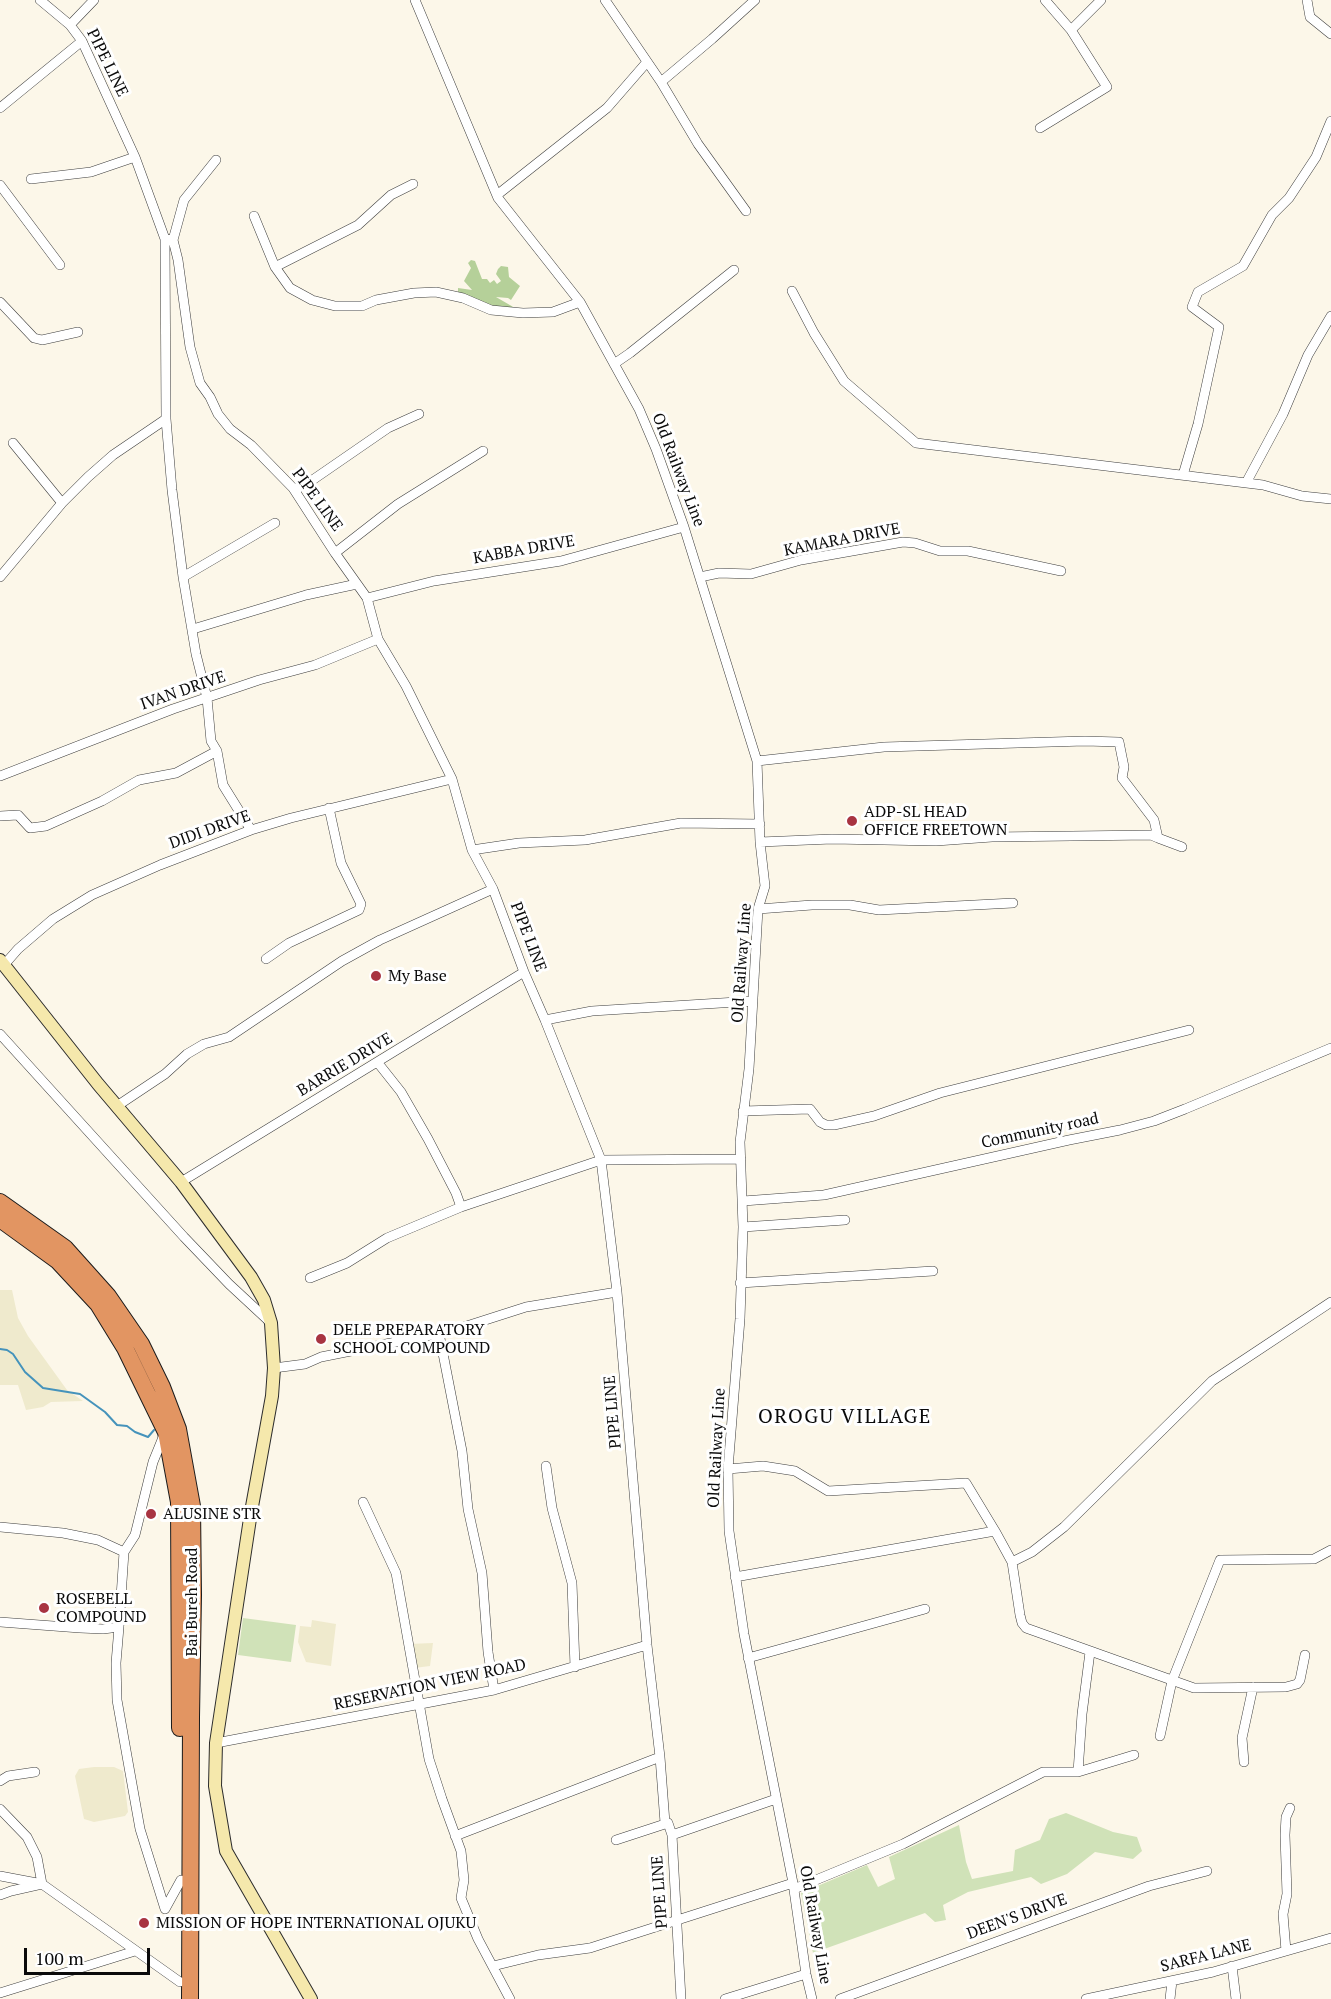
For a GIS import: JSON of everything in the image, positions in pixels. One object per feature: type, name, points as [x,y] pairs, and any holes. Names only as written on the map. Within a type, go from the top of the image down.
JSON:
[{"type":"highway","name":"Bai Bureh Road","points":[[0,1202],[65,1248],[108,1296],[141,1344],[162,1387],[178,1429],[192,1517],[194,1595],[190,1999]]},
{"type":"highway","name":"Bai Bureh Road","points":[[0,1219],[58,1261],[98,1305],[125,1348],[166,1432],[178,1502],[180,1991]]},
{"type":"street","name":"PIPE LINE","points":[[40,0],[70,25],[82,41],[135,157],[178,260],[190,347],[201,383],[218,414],[230,429],[251,445],[295,490],[335,553],[368,598],[378,639],[406,686],[452,779],[472,850],[494,889],[524,972],[601,1160],[617,1292],[647,1645],[665,1823],[668,1823],[672,1835],[681,1999]]},
{"type":"street","points":[[70,25],[94,0]]},
{"type":"street","name":"Old Railway Line","points":[[416,0],[497,195],[580,302],[639,409],[657,449],[684,527],[757,761],[760,842],[765,885],[758,909],[753,1000],[740,1142],[743,1227],[740,1319],[728,1469],[729,1531],[748,1658],[794,1886],[813,1999]]},
{"type":"street","points":[[605,0],[661,82],[698,144],[746,211]]},
{"type":"street","points":[[661,82],[755,0]]},
{"type":"street","points":[[1040,128],[1107,87],[1071,30],[1045,0]]},
{"type":"street","points":[[1071,30],[1101,0]]},
{"type":"street","points":[[1307,0],[1310,17],[1331,34]]},
{"type":"street","points":[[0,108],[82,41]]},
{"type":"street","points":[[497,195],[607,108],[647,62]]},
{"type":"street","points":[[1183,475],[1198,424],[1219,327],[1192,307],[1198,292],[1243,266],[1272,215],[1289,198],[1316,157],[1331,121]]},
{"type":"street","points":[[31,178],[91,172],[135,157]]},
{"type":"street","points":[[216,160],[184,200],[169,239],[166,419],[183,576],[196,654],[207,698],[211,741],[217,751],[223,785],[251,830]]},
{"type":"street","points":[[275,267],[358,225],[392,195],[413,184]]},
{"type":"street","points":[[0,186],[60,265]]},
{"type":"street","points":[[254,216],[275,267],[290,288],[312,300],[335,306],[362,306],[376,300],[414,293],[436,292],[463,298],[491,310],[523,313],[553,312],[580,302]]},
{"type":"street","points":[[614,364],[734,270]]},
{"type":"street","points":[[792,291],[814,333],[844,381],[916,443],[1263,485],[1302,496],[1331,499]]},
{"type":"street","points":[[0,302],[34,338],[42,340],[78,332]]},
{"type":"street","points":[[1246,483],[1283,414],[1308,356],[1331,316]]},
{"type":"street","points":[[295,490],[388,428],[418,414]]},
{"type":"street","points":[[0,577],[62,503],[113,455],[166,419]]},
{"type":"street","points":[[13,443],[62,503]]},
{"type":"street","points":[[335,553],[398,504],[483,451]]},
{"type":"street","points":[[183,576],[275,523]]},
{"type":"street","name":"KABBA DRIVE","points":[[368,598],[434,581],[561,561],[684,527]]},
{"type":"street","name":"KAMARA DRIVE","points":[[700,577],[719,573],[752,574],[801,560],[903,542],[915,543],[940,551],[968,551],[1060,571]]},
{"type":"street","points":[[193,629],[306,595],[357,584]]},
{"type":"street","name":"IVAN DRIVE","points":[[0,776],[173,709],[259,680],[315,665],[378,639]]},
{"type":"street","points":[[757,761],[884,747],[1119,742],[1124,767],[1122,778],[1154,820],[1158,838]]},
{"type":"street","points":[[0,816],[18,815],[30,828],[46,826],[102,801],[139,780],[176,772],[217,751]]},
{"type":"street","name":"DIDI DRIVE","points":[[4,969],[18,949],[53,919],[92,896],[152,868],[251,830],[329,808],[452,779]]},
{"type":"street","points":[[266,959],[289,943],[359,910],[361,904],[341,863],[329,808]]},
{"type":"street","points":[[472,850],[519,843],[585,840],[681,823],[760,824]]},
{"type":"street","points":[[760,842],[832,839],[936,841],[992,837],[1151,835],[1182,847]]},
{"type":"street","points":[[117,1106],[165,1074],[187,1054],[204,1044],[229,1037],[342,961],[380,940],[494,889]]},
{"type":"street","points":[[758,909],[850,905],[879,910],[1013,903]]},
{"type":"street","points":[[4,969],[180,1182],[251,1277],[264,1300],[271,1323],[274,1368],[272,1396],[251,1512],[216,1743],[215,1786],[226,1851],[311,1999]]},
{"type":"street","name":"BARRIE DRIVE","points":[[180,1182],[524,972]]},
{"type":"street","points":[[545,1020],[592,1011],[753,1000]]},
{"type":"street","points":[[743,1111],[810,1109],[820,1122],[834,1125],[874,1116],[940,1093],[1189,1030]]},
{"type":"street","points":[[0,1034],[184,1237],[271,1323]]},
{"type":"street","name":"Community road","points":[[742,1201],[824,1195],[1047,1144],[1120,1130],[1185,1109],[1331,1048]]},
{"type":"street","points":[[378,1063],[401,1092],[428,1138],[456,1193],[461,1208]]},
{"type":"street","points":[[309,1278],[347,1263],[387,1238],[461,1208],[601,1160],[741,1159]]},
{"type":"street","points":[[743,1227],[845,1220]]},
{"type":"street","points":[[740,1283],[933,1271]]},
{"type":"street","points":[[274,1368],[305,1364],[321,1357],[439,1334],[525,1307],[617,1292]]},
{"type":"street","points":[[1012,1562],[1032,1552],[1064,1527],[1212,1381],[1331,1302]]},
{"type":"street","points":[[439,1334],[462,1451],[468,1509],[482,1573],[488,1652],[494,1690]]},
{"type":"street","points":[[166,1432],[153,1462],[135,1535],[124,1552],[116,1663],[117,1700],[140,1829],[165,1908],[181,1880]]},
{"type":"street","points":[[546,1466],[552,1508],[572,1583],[575,1667]]},
{"type":"street","points":[[728,1469],[763,1466],[795,1471],[828,1491],[966,1483],[1012,1562],[1022,1623],[1026,1628],[1172,1681],[1194,1688],[1286,1687],[1297,1684],[1300,1680],[1305,1655]]},
{"type":"street","points":[[363,1502],[396,1573],[429,1759],[461,1851],[464,1880],[461,1898],[478,1940],[510,1999]]},
{"type":"street","points":[[0,1527],[63,1533],[98,1540],[124,1552]]},
{"type":"street","points":[[735,1576],[995,1531]]},
{"type":"street","points":[[1160,1736],[1172,1681],[1220,1560],[1314,1559],[1331,1550]]},
{"type":"street","points":[[748,1658],[925,1609]]},
{"type":"street","points":[[0,1622],[103,1629],[119,1627]]},
{"type":"street","name":"RESERVATION VIEW ROAD","points":[[216,1743],[494,1690],[647,1645]]},
{"type":"street","points":[[1078,1772],[1090,1652]]},
{"type":"street","points":[[1244,1762],[1242,1738],[1253,1687]]},
{"type":"street","points":[[493,1966],[538,1955],[590,1948],[794,1886],[903,1844],[1043,1772],[1078,1772],[1134,1755]]},
{"type":"street","points":[[455,1836],[660,1757]]},
{"type":"street","points":[[0,1781],[8,1776],[35,1772]]},
{"type":"street","points":[[672,1835],[776,1798]]},
{"type":"street","points":[[1286,1951],[1283,1914],[1287,1894],[1285,1835],[1286,1817],[1290,1808]]},
{"type":"street","points":[[0,1809],[27,1837],[37,1857],[42,1884]]},
{"type":"street","points":[[616,1840],[668,1823]]},
{"type":"street","name":"DEEN'S DRIVE","points":[[840,1999],[1149,1886],[1207,1871]]},
{"type":"street","points":[[0,1876],[42,1884],[135,1951],[180,1991]]},
{"type":"street","points":[[0,1896],[11,1890],[42,1884]]},
{"type":"street","name":"SARFA LANE","points":[[1086,1999],[1213,1972],[1331,1938]]},
{"type":"street","points":[[0,1993],[135,1951]]},
{"type":"street","points":[[1232,1966],[1236,1999]]},
{"type":"street","points":[[725,1999],[807,1974]]},
{"type":"street","points":[[1170,1999],[1172,1981]]},
{"type":"shaded area","points":[[0,1290],[12,1290],[18,1318],[28,1336],[67,1390],[83,1401],[51,1402],[43,1407],[26,1410],[18,1385],[0,1385]]},
{"type":"shaded area","points":[[312,1620],[336,1624],[331,1666],[306,1662],[298,1642],[300,1626],[311,1627]]},
{"type":"shaded area","points":[[433,1643],[430,1666],[414,1668],[409,1644]]},
{"type":"shaded area","points":[[114,1767],[123,1771],[128,1812],[125,1816],[94,1822],[84,1819],[75,1776],[79,1769]]},
{"type":"green space","points":[[471,260],[475,261],[482,279],[487,279],[490,283],[494,280],[497,284],[501,281],[496,274],[498,269],[501,266],[508,267],[509,277],[520,286],[511,300],[496,297],[515,308],[493,308],[458,293],[458,288],[472,290],[464,281],[471,268],[468,263]]},
{"type":"green space","points":[[243,1618],[296,1625],[291,1662],[238,1655]]},
{"type":"green space","points":[[1066,1813],[1113,1832],[1137,1837],[1142,1851],[1133,1859],[1095,1852],[1067,1874],[1041,1884],[1031,1877],[968,1892],[943,1905],[946,1920],[935,1922],[925,1913],[813,1953],[801,1893],[867,1865],[878,1887],[895,1879],[889,1857],[959,1825],[966,1862],[972,1879],[1013,1871],[1015,1850],[1040,1840],[1049,1819]]},
{"type":"waterway","points":[[0,1349],[13,1354],[25,1372],[43,1388],[80,1394],[105,1412],[117,1425],[127,1426],[148,1437],[154,1430]]},
{"type":"place","name":"ADP-SL HEAD OFFICE FREETOWN","points":[[852,821]]},
{"type":"place","name":"My Base","points":[[376,976]]},
{"type":"place","name":"DELE PREPARATORY SCHOOL COMPOUND","points":[[321,1339]]},
{"type":"place","name":"ALUSINE STR","points":[[151,1514]]},
{"type":"place","name":"ROSEBELL COMPOUND","points":[[44,1608]]},
{"type":"place","name":"MISSION OF HOPE INTERNATIONAL OJUKU","points":[[144,1923]]},
{"type":"district","name":"OROGU VILLAGE","points":[[845,1417]]}]
